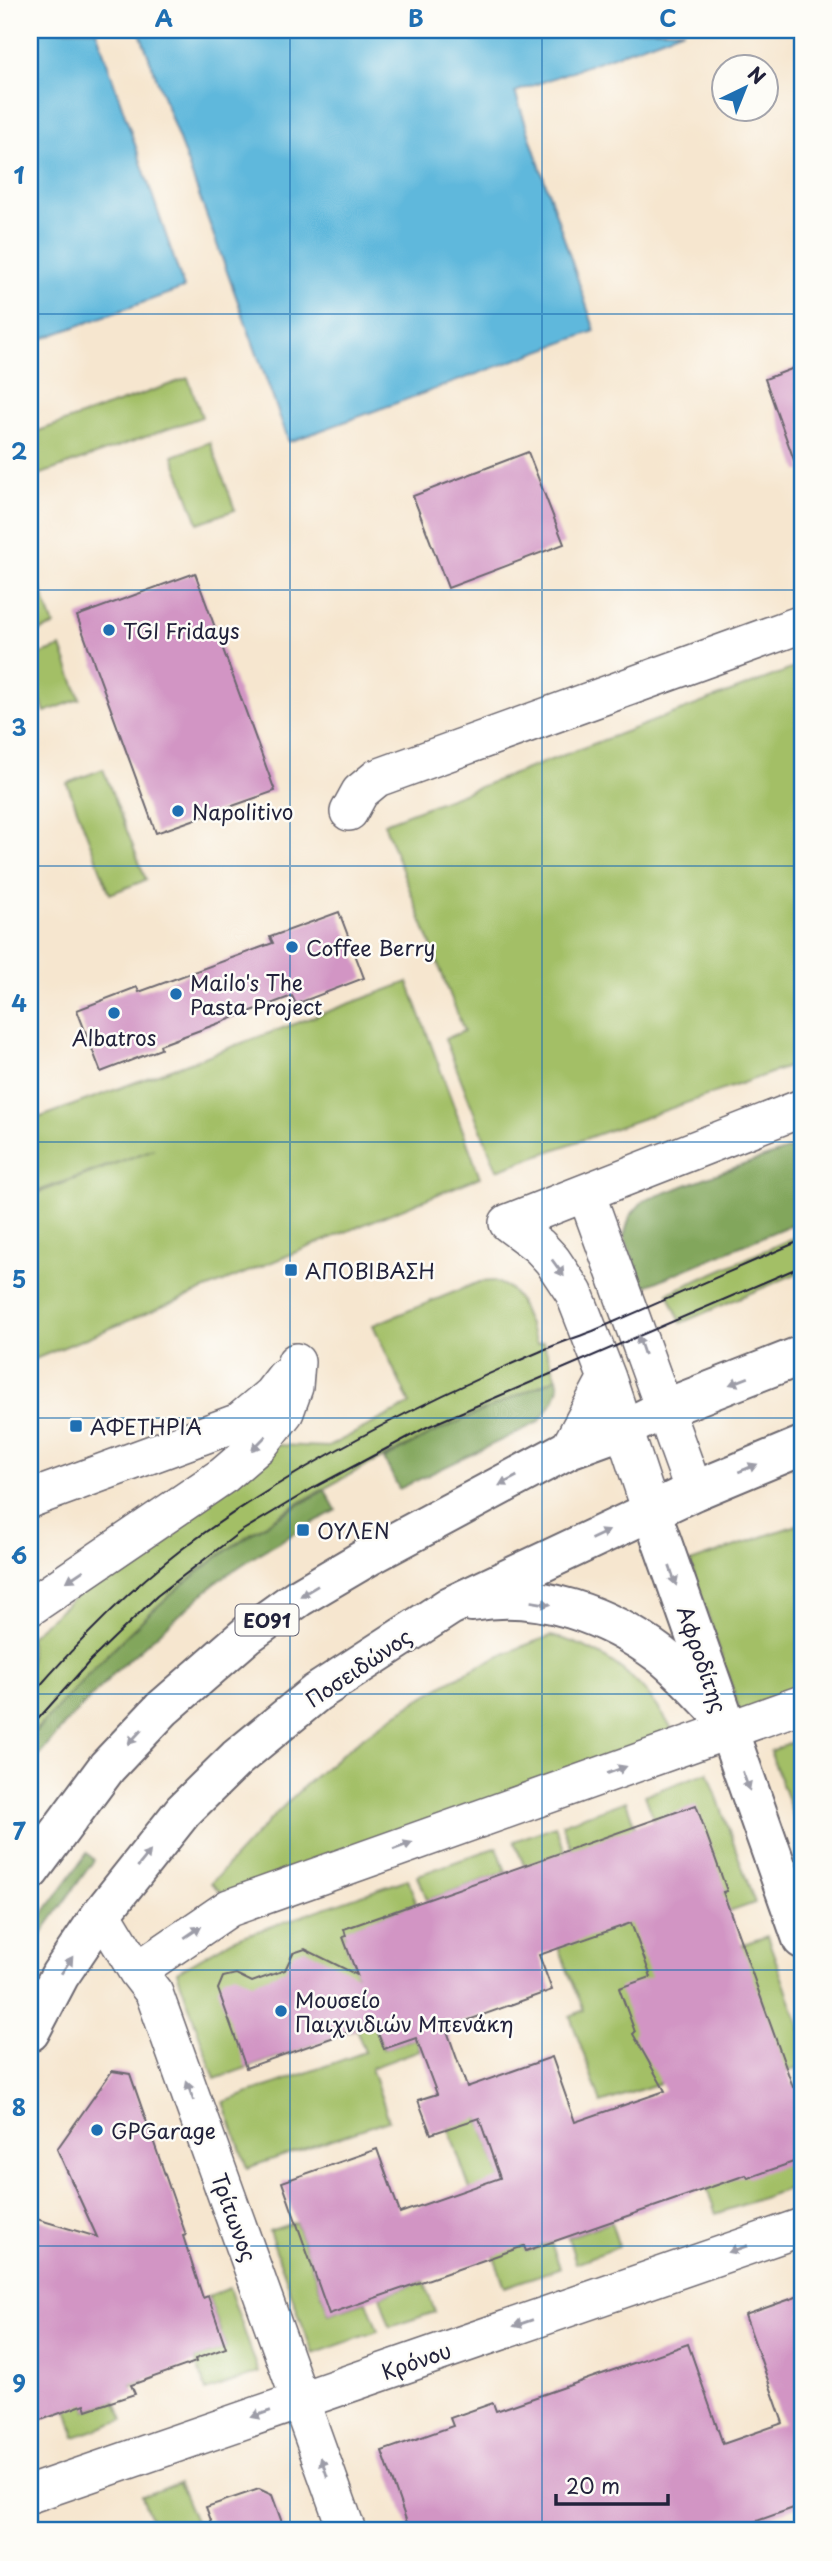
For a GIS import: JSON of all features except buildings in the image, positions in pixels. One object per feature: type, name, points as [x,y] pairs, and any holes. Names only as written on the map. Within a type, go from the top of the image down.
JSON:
[{"type":"main road","name":"ΕΟ91","points":[[30,1871],[107,1767],[162,1709],[248,1634],[298,1598],[370,1555],[569,1449],[802,1355]]},
{"type":"main road","name":"Ποσειδώνος","points":[[30,2032],[60,1975],[102,1913],[183,1811],[237,1758],[316,1693],[450,1606],[694,1490],[802,1446]]},
{"type":"main road","name":"Αφροδίτης","points":[[651,1511],[802,1940]]},
{"type":"main road","points":[[450,1606],[513,1598],[571,1608],[603,1620],[661,1655],[725,1723]]},
{"type":"street","points":[[349,812],[360,793],[377,778],[802,624]]},
{"type":"street","points":[[694,1490],[586,1193],[802,1108]]},
{"type":"street","name":"Αφροδίτης","points":[[586,1193],[508,1223],[539,1246],[564,1276],[574,1293],[607,1378],[651,1511]]},
{"type":"street","points":[[30,1499],[239,1422],[271,1395],[296,1362],[295,1387],[285,1412],[260,1444],[224,1475],[30,1607]]},
{"type":"street","points":[[569,1449],[607,1378]]},
{"type":"street","points":[[137,1971],[229,1908],[725,1723],[802,1704]]},
{"type":"street","name":"Τρίτωνος","points":[[102,1913],[137,1971],[155,1993],[347,2531]]},
{"type":"street","name":"Κρόνου","points":[[30,2494],[802,2227]]},
{"type":"green space","points":[[188,378],[202,417],[30,478],[30,434]]},
{"type":"green space","points":[[210,442],[235,510],[198,523],[173,456]]},
{"type":"green space","points":[[30,560],[54,626],[30,635]]},
{"type":"green space","points":[[61,647],[80,699],[45,712],[30,669],[30,658]]},
{"type":"green space","points":[[802,665],[802,1062],[497,1170],[445,1039],[464,1031],[384,823]]},
{"type":"green space","points":[[103,769],[146,880],[110,894],[67,783]]},
{"type":"green space","points":[[408,982],[480,1177],[30,1361],[30,1196],[154,1149],[30,1194],[30,1121]]},
{"type":"green space","points":[[802,1145],[802,1220],[644,1287],[624,1236],[630,1216],[643,1201]]},
{"type":"green space","points":[[802,1234],[802,1271],[681,1323],[668,1293]]},
{"type":"green space","points":[[494,1281],[509,1288],[518,1299],[537,1344],[543,1342],[557,1378],[357,1471],[244,1538],[157,1606],[79,1683],[30,1737],[30,1636],[84,1589],[278,1445],[328,1447],[410,1404],[373,1325],[479,1282]]},
{"type":"green space","points":[[557,1378],[559,1387],[555,1399],[539,1422],[399,1489],[384,1459],[431,1434]]},
{"type":"green space","points":[[325,1490],[336,1510],[263,1551],[219,1580],[118,1669],[65,1724],[30,1767],[30,1738],[130,1632],[212,1561],[262,1526]]},
{"type":"green space","points":[[802,1523],[802,1695],[741,1715],[690,1562]]},
{"type":"green space","points":[[551,1636],[591,1650],[626,1672],[654,1702],[677,1739],[225,1896],[211,1883],[299,1791],[366,1736],[456,1678]]},
{"type":"green space","points":[[802,1739],[802,1840],[770,1751]]},
{"type":"green space","points":[[708,1772],[755,1903],[698,1923],[678,1967],[767,1936],[802,2033],[802,2066],[745,2086],[751,2102],[802,2084],[802,2184],[716,2214],[669,2080],[601,2103],[570,2016],[584,2010],[514,1841],[555,1826],[565,1851],[572,1849],[562,1824],[626,1801],[635,1827],[693,1903],[727,1891],[654,1820],[645,1795]]},
{"type":"green space","points":[[497,1847],[506,1872],[427,1900],[418,1875]]},
{"type":"green space","points":[[87,1853],[94,1860],[47,1926],[30,1955],[30,1932]]},
{"type":"green space","points":[[408,1879],[416,1904],[344,1930],[344,1937],[383,2049],[416,2038],[420,2050],[371,2068],[389,2120],[247,2168],[224,2102],[365,2052],[356,2029],[215,2079],[177,1972],[232,1940]]},
{"type":"green space","points":[[474,2104],[526,2251],[551,2243],[560,2268],[505,2287],[444,2116]]},
{"type":"green space","points":[[296,2222],[329,2314],[367,2301],[378,2331],[313,2354],[269,2231]]},
{"type":"green space","points":[[611,2222],[619,2247],[576,2263],[568,2237]]},
{"type":"green space","points":[[424,2281],[435,2312],[390,2327],[380,2296]]},
{"type":"green space","points":[[229,2288],[259,2373],[206,2391],[195,2359],[226,2348],[208,2296]]},
{"type":"green space","points":[[110,2300],[118,2307],[144,2382],[132,2387],[109,2317],[70,2331],[87,2410],[115,2400],[123,2420],[75,2437],[48,2340],[30,2346],[30,2332]]},
{"type":"green space","points":[[179,2483],[199,2531],[156,2531],[142,2496]]},
{"type":"water","points":[[30,30],[96,30],[184,288],[30,343]]},
{"type":"water","points":[[139,30],[684,30],[515,92],[595,331],[289,442]]},
{"type":"tram line","points":[[30,1697],[102,1619],[161,1566],[224,1519],[310,1465],[400,1416],[492,1372],[802,1240]]},
{"type":"tram line","points":[[30,1728],[90,1661],[157,1596],[240,1532],[313,1488],[427,1427],[802,1266]]},
{"type":"place","name":"TGI Fridays","points":[[109,630]]},
{"type":"place","name":"Napolitivo","points":[[178,811]]},
{"type":"place","name":"Coffee Berry","points":[[292,947]]},
{"type":"place","name":"Mailo's The Pasta Project","points":[[176,994]]},
{"type":"place","name":"Albatros","points":[[114,1013]]},
{"type":"place","name":"ΑΠΟΒΙΒΑΣΗ","points":[[291,1270]]},
{"type":"place","name":"ΑΦΕΤΗΡΙΑ","points":[[76,1426]]},
{"type":"place","name":"ΟΥΛΕΝ","points":[[303,1530]]},
{"type":"place","name":"Μουσείο Παιχνιδιών Μπενάκη","points":[[281,2011]]},
{"type":"place","name":"GPGarage","points":[[97,2130]]}]
